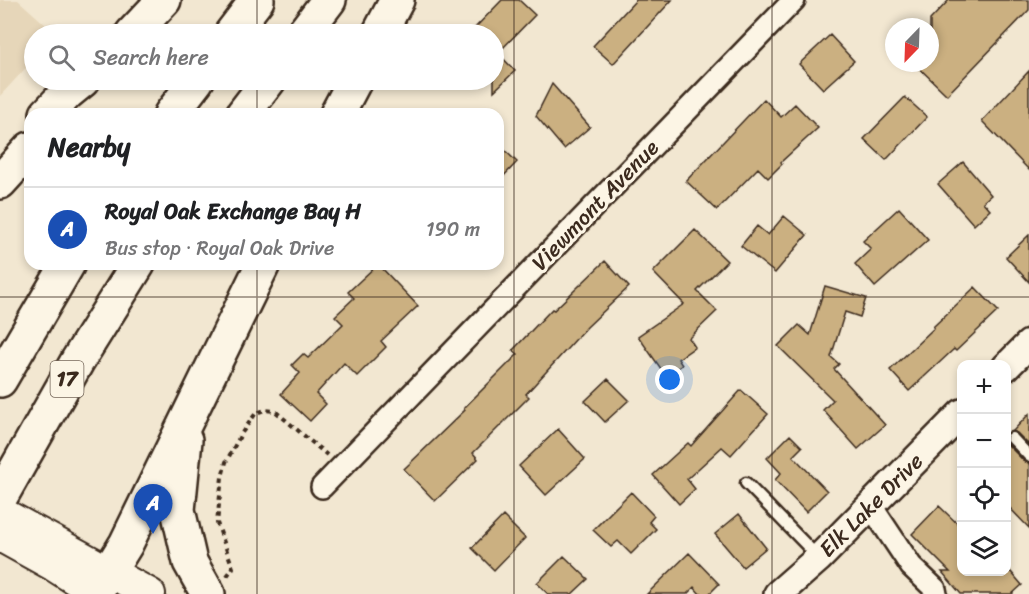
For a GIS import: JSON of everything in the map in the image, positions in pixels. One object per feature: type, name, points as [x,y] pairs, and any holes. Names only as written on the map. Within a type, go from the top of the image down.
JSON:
[{"type":"highway","points":[[141,24],[164,0]]},
{"type":"highway","points":[[239,24],[257,0]]},
{"type":"highway","points":[[311,24],[329,0]]},
{"type":"highway","points":[[384,24],[397,0]]},
{"type":"highway","points":[[53,108],[71,90]]},
{"type":"highway","points":[[66,108],[82,90]]},
{"type":"highway","points":[[176,108],[189,90]]},
{"type":"highway","points":[[248,108],[261,90]]},
{"type":"highway","points":[[340,108],[350,90]]},
{"type":"highway","points":[[0,164],[24,138]]},
{"type":"highway","points":[[0,182],[24,156]]},
{"type":"highway","points":[[0,380],[65,270]]},
{"type":"highway","name":"17","points":[[0,498],[78,360],[134,270]]},
{"type":"highway","points":[[100,588],[126,544],[260,270]]},
{"type":"highway","points":[[187,418],[178,510],[189,562],[215,587]]},
{"type":"main road","points":[[0,512],[100,588],[150,594]]},
{"type":"main road","points":[[0,536],[59,557]]},
{"type":"street","name":"Viewmont Avenue","points":[[321,487],[794,0]]},
{"type":"street","points":[[1011,362],[1029,344]]},
{"type":"street","name":"Elk Lake Drive","points":[[778,594],[819,558],[961,414]]},
{"type":"street","points":[[871,506],[911,566],[934,589],[936,594]]},
{"type":"lane","points":[[1012,438],[1029,456]]},
{"type":"lane","points":[[746,483],[819,558]]},
{"type":"path","points":[[215,587],[230,574],[233,568],[217,523],[222,477],[226,462],[241,434],[256,413],[265,410],[275,411],[341,467]]},
{"type":"shaded area","points":[[0,0],[18,0],[45,24],[24,24],[24,70],[0,96]]},
{"type":"building","points":[[502,0],[519,0],[535,15],[504,47],[504,24],[479,24]]},
{"type":"building","points":[[636,0],[672,0],[613,64],[593,46]]},
{"type":"building","points":[[949,0],[1029,0],[1029,10],[947,95],[923,72],[939,72],[939,18],[932,18]]},
{"type":"building","points":[[830,35],[854,61],[823,89],[799,64]]},
{"type":"building","points":[[504,59],[515,71],[504,81]]},
{"type":"building","points":[[1029,71],[1029,170],[982,121]]},
{"type":"building","points":[[552,84],[590,127],[564,149],[536,116]]},
{"type":"building","points":[[905,97],[927,117],[886,160],[864,139]]},
{"type":"building","points":[[764,99],[781,117],[795,104],[818,128],[781,162],[782,164],[768,178],[758,168],[717,210],[686,181]]},
{"type":"building","points":[[504,150],[517,162],[504,176]]},
{"type":"building","points":[[963,162],[991,195],[983,202],[990,210],[974,225],[938,184]]},
{"type":"building","points":[[899,208],[928,240],[875,287],[855,264],[871,249],[863,241]]},
{"type":"building","points":[[784,216],[807,235],[775,273],[741,246],[757,226],[768,235]]},
{"type":"building","points":[[695,230],[727,261],[697,291],[717,311],[689,338],[695,347],[678,359],[682,365],[666,376],[638,336],[684,304],[653,272]]},
{"type":"building","points":[[1029,235],[1029,282],[1006,257]]},
{"type":"building","points":[[605,261],[629,287],[587,327],[526,394],[529,397],[473,453],[478,459],[435,501],[404,469],[518,354],[513,350],[552,309],[554,310]]},
{"type":"building","points":[[372,270],[384,270],[418,306],[381,341],[386,347],[357,376],[344,363],[316,394],[326,404],[310,421],[281,394],[300,373],[292,365],[303,354],[308,358],[343,324],[335,316],[354,298],[348,292]]},
{"type":"building","points":[[825,286],[866,298],[860,317],[845,312],[831,357],[839,364],[834,369],[885,425],[858,449],[823,410],[833,400],[778,346],[799,325],[810,335]]},
{"type":"building","points":[[975,287],[998,311],[909,391],[890,370]]},
{"type":"building","points":[[608,379],[629,400],[605,422],[585,401]]},
{"type":"building","points":[[741,390],[768,414],[731,455],[722,447],[687,479],[695,489],[679,504],[653,475],[688,443],[691,446]]},
{"type":"building","points":[[1029,414],[1029,445],[1013,431]]},
{"type":"building","points":[[558,429],[585,459],[546,495],[519,466]]},
{"type":"building","points":[[790,435],[802,447],[793,456],[827,491],[806,512],[775,480],[781,473],[767,458]]},
{"type":"building","points":[[1011,448],[1029,463],[1029,528],[1011,509]]},
{"type":"building","points":[[631,492],[654,516],[649,522],[656,529],[631,554],[618,541],[611,547],[593,530]]},
{"type":"building","points":[[939,506],[957,523],[957,576],[1011,576],[1011,572],[1022,585],[1012,594],[961,594],[942,572],[950,572],[912,534]]},
{"type":"building","points":[[739,514],[766,548],[743,567],[715,534]]},
{"type":"building","points":[[503,516],[525,538],[494,570],[472,548]]},
{"type":"building","points":[[689,553],[719,584],[709,594],[700,594],[694,587],[687,594],[647,594]]},
{"type":"building","points":[[564,556],[588,579],[572,594],[548,594],[537,583]]},
{"type":"place","name":"Royal Oak Exchange Bay H","points":[[153,534]]}]
